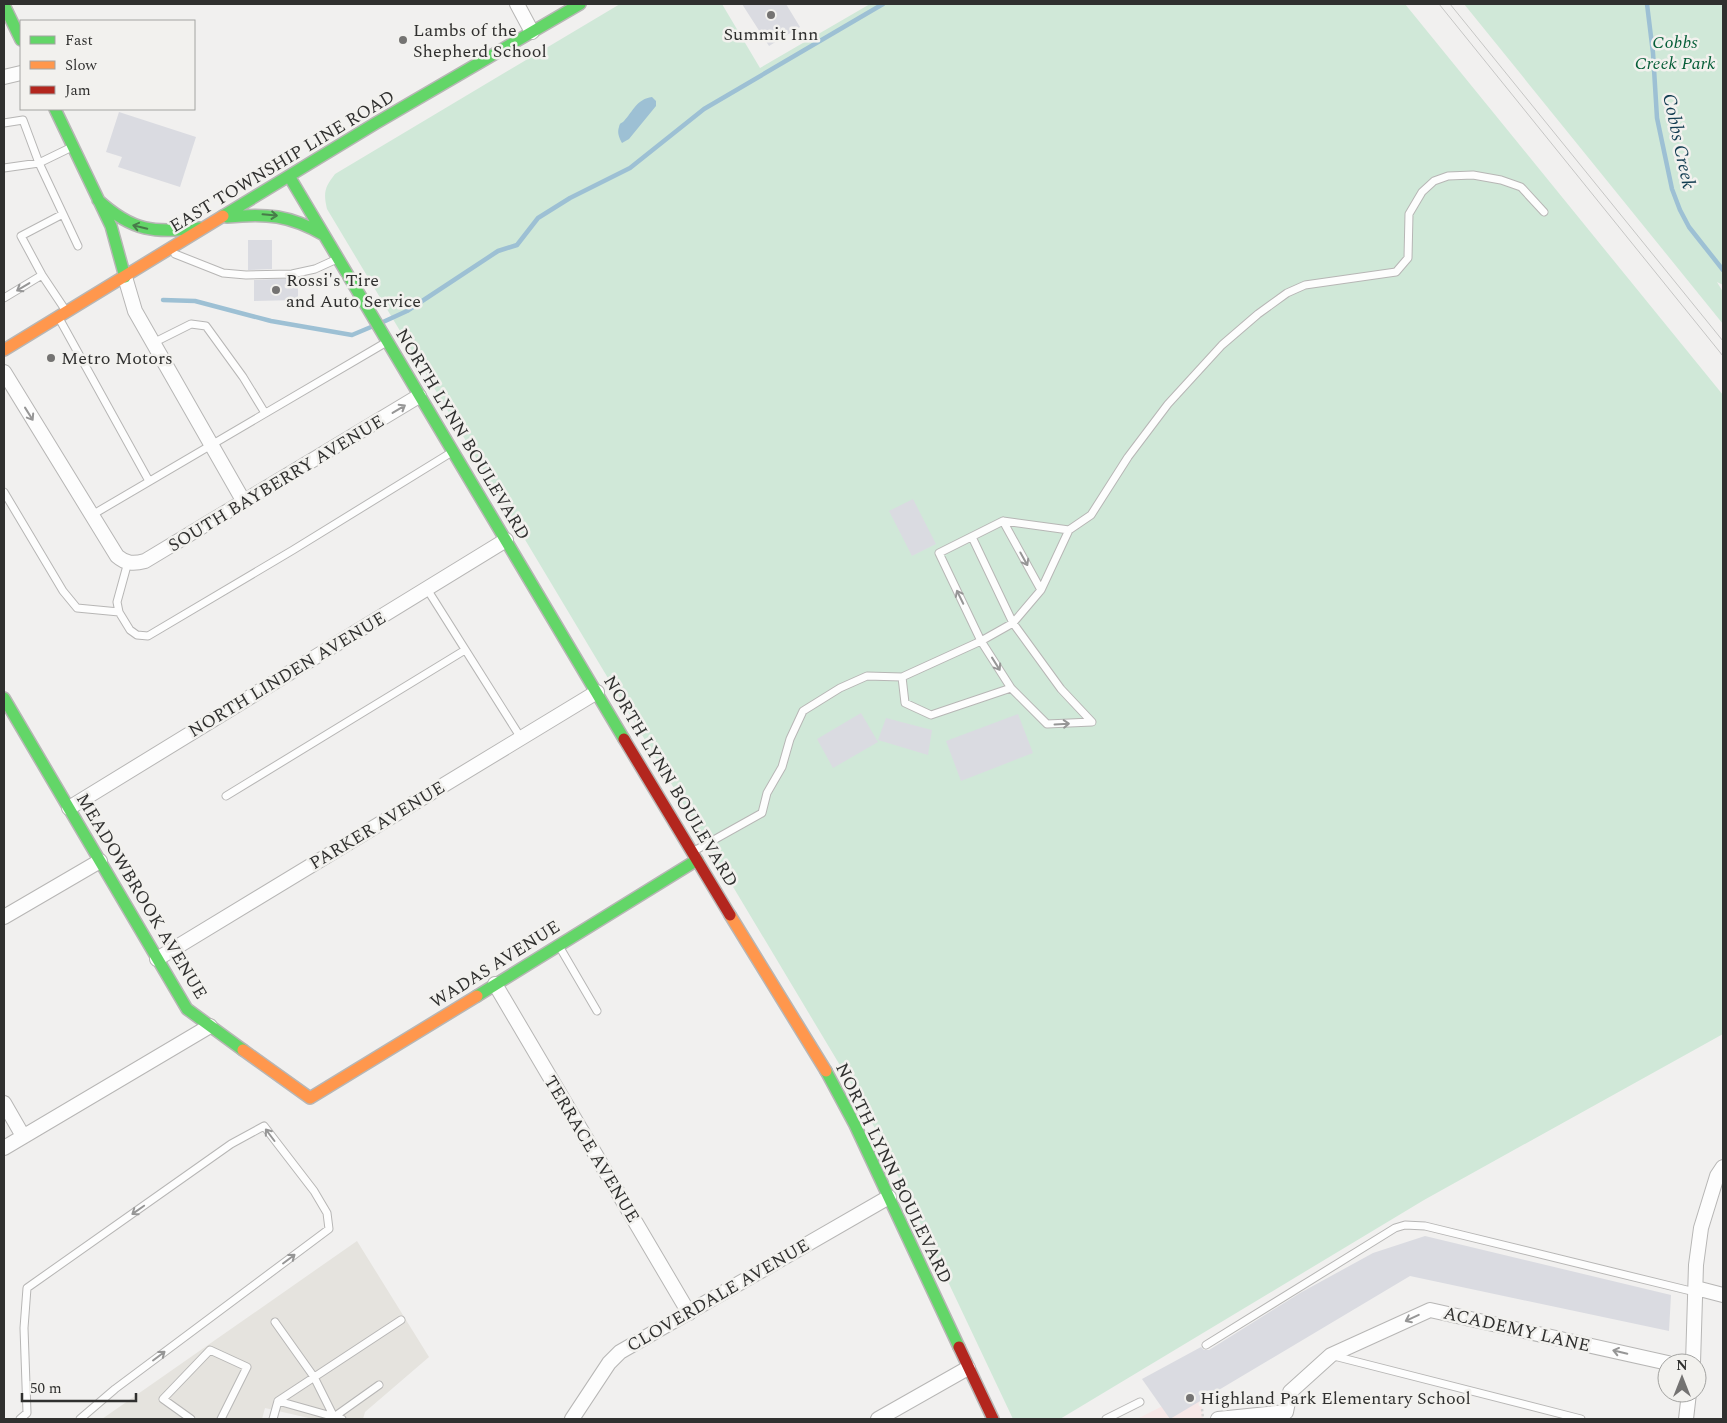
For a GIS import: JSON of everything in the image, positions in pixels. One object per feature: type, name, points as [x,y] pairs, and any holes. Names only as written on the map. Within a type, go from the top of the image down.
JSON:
[{"type":"main road","name":"EAST TOWNSHIP LINE ROAD","points":[[4,350],[289,176],[580,4]]},
{"type":"main road","points":[[4,5],[20,38]]},
{"type":"main road","points":[[55,110],[114,235],[125,277]]},
{"type":"main road","name":"NORTH LYNN BOULEVARD","points":[[289,176],[419,396],[829,1076],[855,1125],[993,1419]]},
{"type":"main road","points":[[98,200],[112,214],[127,223],[143,228],[161,231],[206,228]]},
{"type":"main road","points":[[221,218],[248,214],[286,217],[306,223],[324,235]]},
{"type":"main road","name":"MEADOWBROOK AVENUE","points":[[4,698],[187,1009],[310,1098]]},
{"type":"main road","name":"WADAS AVENUE","points":[[310,1098],[559,945],[695,856]]},
{"type":"street","points":[[517,4],[532,32]]},
{"type":"street","points":[[4,78],[20,73]]},
{"type":"street","points":[[125,277],[135,311],[244,502]]},
{"type":"street","points":[[4,372],[117,556],[129,563]]},
{"type":"street","name":"SOUTH BAYBERRY AVENUE","points":[[129,563],[145,561],[419,396]]},
{"type":"street","name":"NORTH LINDEN AVENUE","points":[[69,808],[506,540]]},
{"type":"street","name":"PARKER AVENUE","points":[[157,959],[597,692]]},
{"type":"street","points":[[4,917],[100,861]]},
{"type":"street","name":"TERRACE AVENUE","points":[[495,984],[688,1313]]},
{"type":"street","points":[[4,1148],[210,1026]]},
{"type":"street","points":[[4,1103],[23,1136]]},
{"type":"street","points":[[1693,1353],[1696,1265],[1700,1228],[1717,1176],[1723,1167]]},
{"type":"street","name":"CLOVERDALE AVENUE","points":[[572,1419],[609,1363],[620,1352],[889,1197]]},
{"type":"street","points":[[1696,1290],[1723,1295]]},
{"type":"street","name":"ACADEMY LANE","points":[[1289,1416],[1290,1392],[1331,1355],[1430,1310],[1657,1361]]},
{"type":"street","points":[[878,1419],[968,1368]]},
{"type":"street","points":[[1686,1419],[1688,1403]]},
{"type":"street","points":[[1218,1419],[1289,1416]]},
{"type":"lane","points":[[4,123],[23,120],[39,163],[78,246]]},
{"type":"lane","points":[[4,168],[39,163],[73,146]]},
{"type":"lane","points":[[695,856],[762,813],[767,793],[782,766],[790,739],[803,711],[840,688],[868,676],[902,677],[981,641],[1013,623],[1041,590],[1069,530],[1091,515],[1128,456],[1168,404],[1222,345],[1258,314],[1287,293],[1305,285],[1396,272],[1408,258],[1409,214],[1422,192],[1434,180],[1448,176],[1472,176],[1501,180],[1521,187],[1544,212]]},
{"type":"lane","points":[[63,214],[21,236],[149,481]]},
{"type":"lane","points":[[167,251],[223,273],[246,275],[292,274],[314,269],[338,258]]},
{"type":"lane","points":[[4,298],[42,275]]},
{"type":"lane","points":[[153,343],[191,324],[206,326],[243,377],[265,413]]},
{"type":"lane","points":[[92,515],[387,342]]},
{"type":"lane","points":[[129,563],[117,602],[119,612],[130,630],[137,635],[148,636],[381,497],[452,451]]},
{"type":"lane","points":[[4,492],[63,591],[77,608],[119,612]]},
{"type":"lane","points":[[972,537],[1013,623],[1061,689],[1092,722],[1048,724],[1011,688],[981,641],[939,553],[1003,521],[1069,530]]},
{"type":"lane","points":[[1003,521],[1041,590]]},
{"type":"lane","points":[[427,589],[521,738]]},
{"type":"lane","points":[[226,796],[465,650]]},
{"type":"lane","points":[[902,677],[905,703],[931,715],[1011,688]]},
{"type":"lane","points":[[559,945],[597,1011]]},
{"type":"lane","points":[[20,1419],[27,1413],[24,1328],[27,1288],[231,1144],[264,1126],[314,1191],[327,1212],[329,1229],[115,1389],[80,1419]]},
{"type":"lane","points":[[1206,1345],[1395,1228],[1405,1225],[1425,1226],[1696,1290]]},
{"type":"lane","points":[[273,1419],[278,1401],[401,1320]]},
{"type":"lane","points":[[275,1322],[314,1377],[338,1418]]},
{"type":"lane","points":[[191,1419],[163,1400],[210,1350],[247,1367],[222,1419]]},
{"type":"lane","points":[[1331,1355],[1581,1419]]},
{"type":"lane","points":[[338,1418],[378,1385]]},
{"type":"lane","points":[[278,1401],[338,1418]]},
{"type":"lane","points":[[1106,1419],[1140,1402]]},
{"type":"path","points":[[1202,1409],[1203,1419]]},
{"type":"shaded area","points":[[357,1241],[429,1357],[365,1412],[363,1419],[313,1419],[265,1408],[262,1419],[102,1419]]},
{"type":"shaded area","name":"Highland Park Elementary School","points":[[1200,1387],[1203,1419],[1137,1419]]},
{"type":"green space","points":[[620,4],[722,4],[760,68],[870,4],[1405,4],[1723,395],[1723,1034],[1424,1200],[1060,1419],[1013,1419],[879,1136],[853,1087],[327,209],[326,190],[335,174]]},
{"type":"green space","name":"Cobbs Creek Park","points":[[1464,4],[1723,4],[1723,285],[1717,282],[1723,292],[1723,324]]},
{"type":"water","points":[[652,97],[656,101],[656,106],[629,139],[622,143],[618,133],[620,124],[639,103]]},
{"type":"building","name":"Summit Inn","points":[[742,4],[786,4],[800,27],[769,46]]},
{"type":"building","points":[[119,112],[196,137],[180,187],[118,167],[122,157],[106,152]]},
{"type":"building","points":[[248,240],[272,240],[272,269],[248,270]]},
{"type":"building","name":"Rossi's Tire and Auto Service","points":[[298,278],[298,300],[254,301],[254,280]]},
{"type":"building","points":[[913,499],[936,544],[912,556],[889,511]]},
{"type":"building","points":[[861,713],[878,742],[833,768],[817,739]]},
{"type":"building","points":[[1018,714],[1033,753],[961,781],[946,741]]},
{"type":"building","points":[[886,718],[932,730],[928,755],[878,740]]},
{"type":"building","points":[[1425,1236],[1671,1295],[1669,1331],[1410,1276],[1170,1419],[1142,1379],[1201,1347],[1204,1350],[1209,1350],[1300,1293],[1373,1253]]},
{"type":"waterway","points":[[383,322],[407,311],[498,251],[517,245],[538,218],[570,198],[630,168],[704,109],[883,4]]},
{"type":"waterway","name":"Cobbs Creek","points":[[1647,4],[1653,53],[1657,118],[1672,189],[1689,227],[1723,270]]},
{"type":"waterway","points":[[163,300],[195,301],[271,321],[352,335],[371,327]]},
{"type":"tram line","points":[[1439,4],[1723,356]]},
{"type":"tram line","points":[[1450,4],[1723,341]]},
{"type":"traffic: fast","points":[[223,216],[376,123],[580,4]]},
{"type":"traffic: fast","points":[[4,5],[20,38]]},
{"type":"traffic: fast","points":[[55,110],[111,226],[125,277]]},
{"type":"traffic: fast","points":[[289,176],[624,739]]},
{"type":"traffic: fast","points":[[98,200],[122,219],[145,228],[157,230],[200,228]]},
{"type":"traffic: fast","points":[[227,217],[254,215],[289,219],[324,235]]},
{"type":"traffic: fast","points":[[4,698],[187,1009],[243,1050]]},
{"type":"traffic: fast","points":[[477,996],[697,860]]},
{"type":"traffic: fast","points":[[826,1071],[855,1125],[959,1347]]},
{"type":"traffic: slow","points":[[4,350],[223,216]]},
{"type":"traffic: slow","points":[[730,915],[826,1071]]},
{"type":"traffic: slow","points":[[243,1050],[310,1098],[477,996]]},
{"type":"traffic: jam","points":[[624,739],[730,915]]},
{"type":"traffic: jam","points":[[959,1347],[993,1419]]},
{"type":"place","name":"Summit Inn","points":[[771,15]]},
{"type":"place","name":"Lambs of the Shepherd School","points":[[403,40]]},
{"type":"place","name":"Rossi's Tire and Auto Service","points":[[276,290]]},
{"type":"place","name":"Metro Motors","points":[[51,358]]},
{"type":"place","name":"Highland Park Elementary School","points":[[1190,1398]]}]
